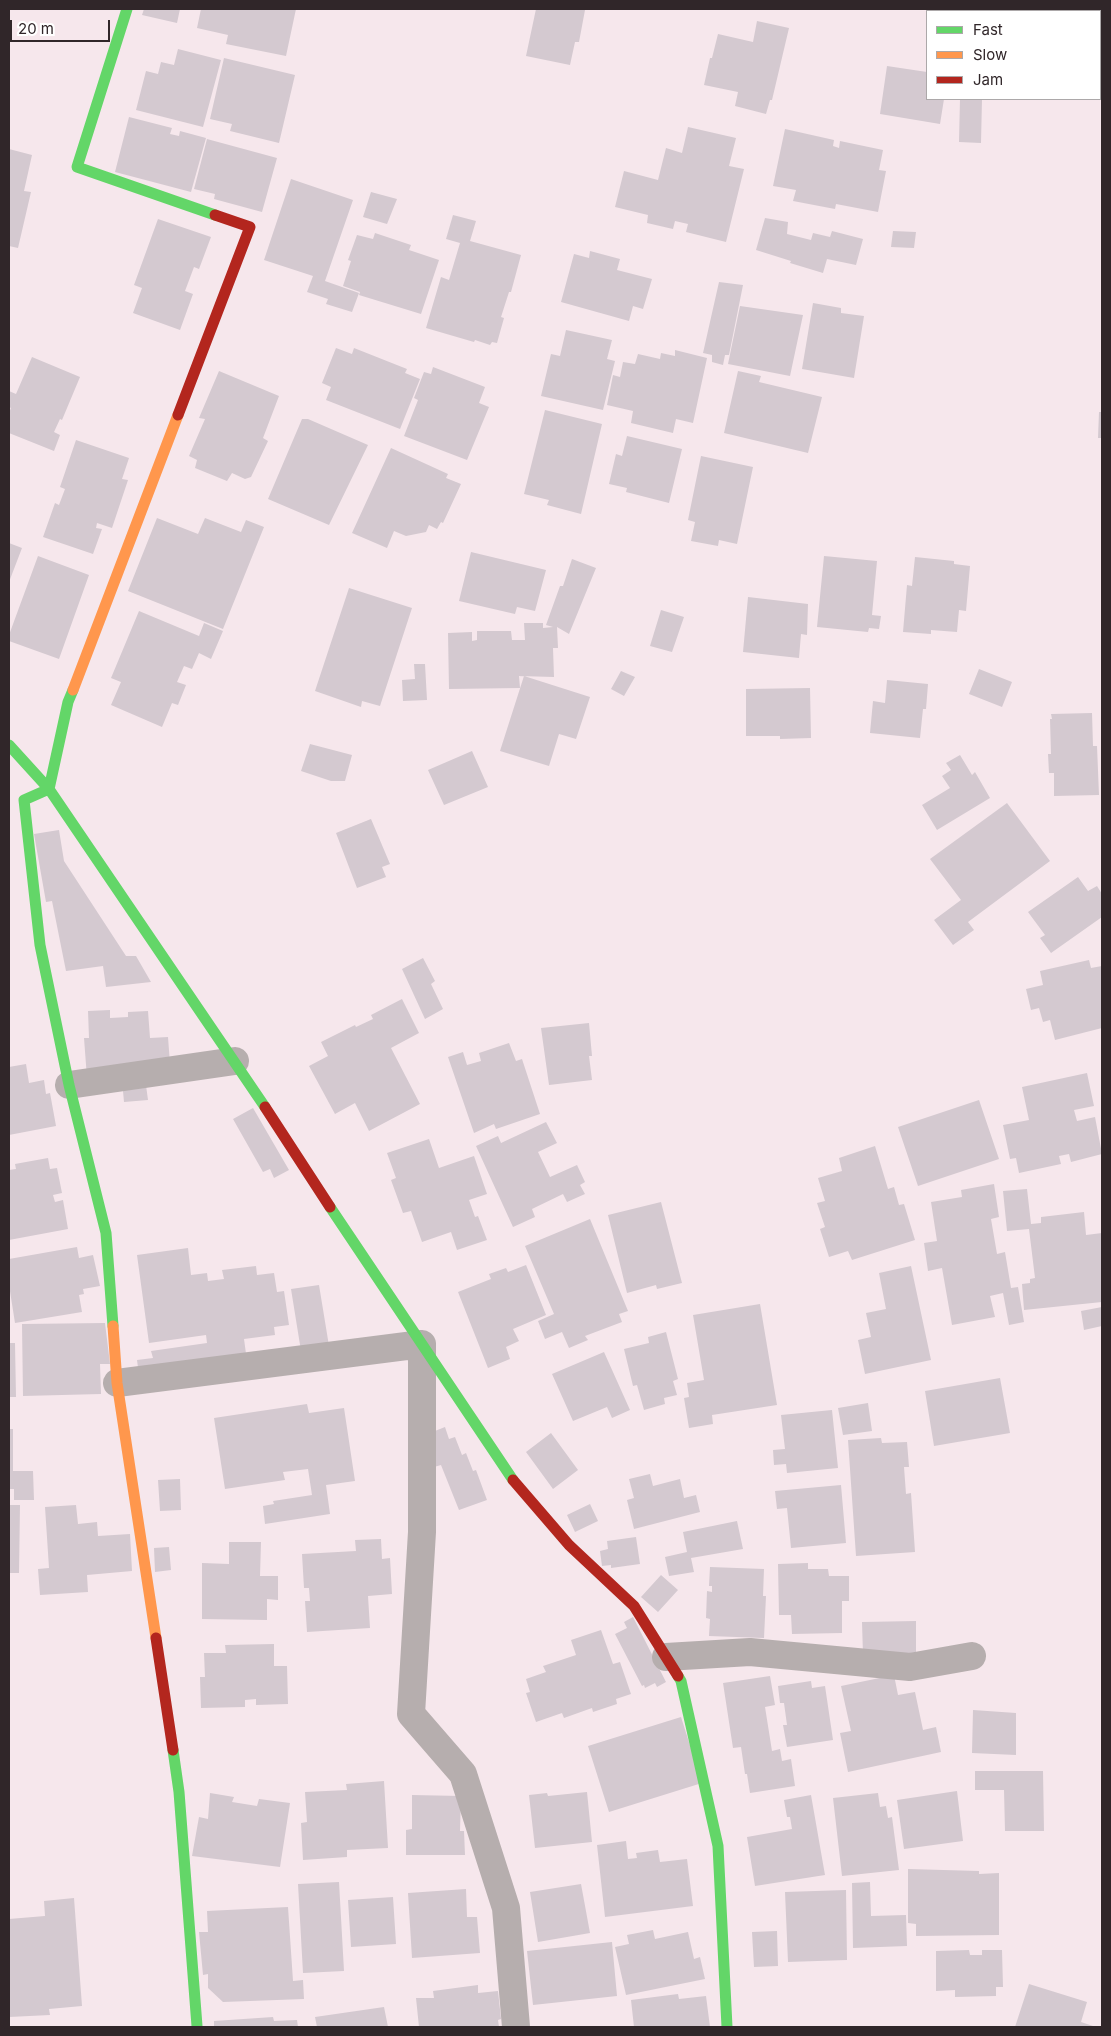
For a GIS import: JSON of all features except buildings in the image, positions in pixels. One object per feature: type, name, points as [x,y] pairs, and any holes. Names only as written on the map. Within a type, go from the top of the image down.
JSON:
[{"type":"street","points":[[49,788],[68,702],[250,227],[77,166],[127,9]]},
{"type":"street","points":[[9,746],[49,788],[235,1061],[391,1301],[422,1344],[513,1481],[569,1545],[634,1606],[681,1681],[718,1846],[727,2027]]},
{"type":"street","points":[[49,788],[24,800],[40,945],[69,1085],[106,1233],[117,1383],[179,1792],[197,2026]]},
{"type":"street","points":[[69,1085],[235,1061]]},
{"type":"street","points":[[117,1383],[422,1344]]},
{"type":"street","points":[[422,1344],[422,1532],[411,1714],[463,1774],[506,1908],[516,2027]]},
{"type":"street","points":[[666,1658],[750,1652],[910,1667],[972,1656]]},
{"type":"traffic: fast","points":[[127,9],[77,167],[215,215]]},
{"type":"traffic: fast","points":[[73,690],[68,702],[49,789],[24,800],[40,945],[69,1085],[106,1233],[113,1326]]},
{"type":"traffic: fast","points":[[9,745],[49,789],[265,1107]]},
{"type":"traffic: fast","points":[[330,1207],[513,1480]]},
{"type":"traffic: fast","points":[[678,1676],[681,1681],[718,1846],[727,2027]]},
{"type":"traffic: fast","points":[[173,1750],[179,1792],[197,2026]]},
{"type":"traffic: slow","points":[[73,690],[178,415]]},
{"type":"traffic: slow","points":[[113,1326],[117,1383],[156,1638]]},
{"type":"traffic: jam","points":[[178,415],[250,227],[215,215]]},
{"type":"traffic: jam","points":[[265,1107],[330,1207]]},
{"type":"traffic: jam","points":[[513,1480],[569,1545],[634,1606],[678,1676]]},
{"type":"traffic: jam","points":[[156,1638],[173,1750]]}]
